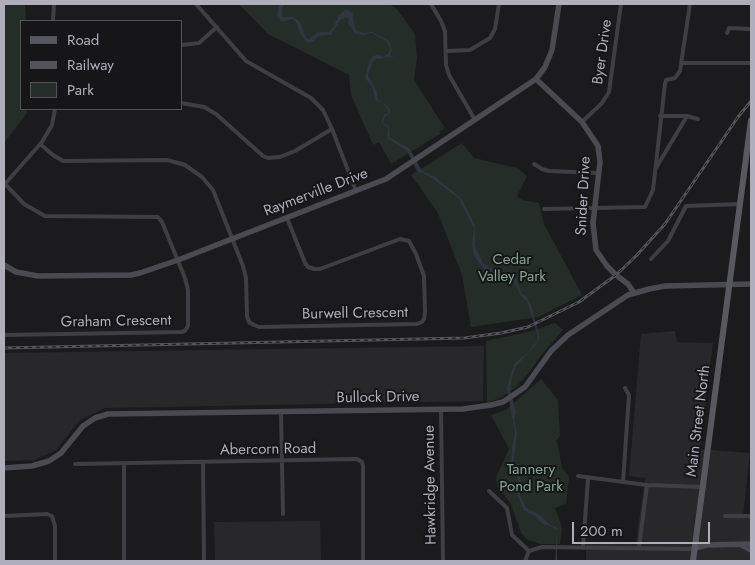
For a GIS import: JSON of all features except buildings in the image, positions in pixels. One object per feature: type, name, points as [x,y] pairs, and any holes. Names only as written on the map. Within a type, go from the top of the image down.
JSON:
[{"type":"main road","name":"Main Street North","points":[[693,561],[740,204],[749,155],[751,120]]},
{"type":"street","points":[[53,20],[54,4]]},
{"type":"street","points":[[196,4],[251,65],[291,86],[323,110],[357,192]]},
{"type":"street","points":[[431,4],[441,21],[444,31],[447,51],[446,65],[449,75],[475,121]]},
{"type":"street","points":[[447,51],[470,50],[490,38],[495,29],[499,4]]},
{"type":"street","name":"Raymerville Drive","points":[[4,265],[16,272],[38,276],[131,275],[232,240],[386,179],[536,79],[545,67],[552,50],[559,4]]},
{"type":"street","name":"Byer Drive","points":[[582,122],[602,103],[609,92],[621,4]]},
{"type":"street","points":[[544,209],[646,207],[653,190],[660,116],[666,80],[678,76],[680,72],[690,4]]},
{"type":"street","points":[[182,45],[200,43],[217,27]]},
{"type":"street","points":[[728,33],[729,28],[751,29]]},
{"type":"street","points":[[682,62],[751,63]]},
{"type":"street","name":"Snider Drive","points":[[536,79],[582,122],[598,146],[600,162],[593,230],[596,250],[607,266],[616,276],[628,284],[634,293]]},
{"type":"street","points":[[182,103],[204,107],[216,114],[263,156],[268,158],[295,151],[332,129]]},
{"type":"street","points":[[55,110],[52,125],[40,144],[4,185],[24,204],[45,216],[158,217],[178,260]]},
{"type":"street","points":[[660,116],[687,116],[698,119]]},
{"type":"street","points":[[656,169],[687,116]]},
{"type":"street","points":[[40,144],[63,161],[167,160],[185,165],[202,177],[213,190],[232,240]]},
{"type":"street","points":[[534,164],[549,171],[598,173]]},
{"type":"street","points":[[651,259],[668,241],[686,206],[740,204]]},
{"type":"street","name":"Burwell Crescent","points":[[232,240],[239,254],[246,278],[247,316],[249,322],[254,325],[259,327],[416,324],[424,319],[424,276],[409,241],[400,239],[320,269],[314,269],[305,263],[287,218]]},
{"type":"street","name":"Graham Crescent","points":[[4,336],[119,332],[174,333],[185,331],[188,326],[188,290],[178,260]]},
{"type":"street","name":"Bullock Drive","points":[[4,468],[32,466],[50,461],[61,453],[83,426],[101,416],[124,413],[478,408],[503,402],[517,393],[530,380],[551,351],[568,335],[628,295],[665,286],[751,284]]},
{"type":"street","points":[[623,482],[629,395],[624,388]]},
{"type":"street","name":"Hawkridge Avenue","points":[[441,409],[443,561]]},
{"type":"street","points":[[281,412],[283,514]]},
{"type":"street","name":"Abercorn Road","points":[[75,464],[357,459],[362,462],[363,466],[363,561]]},
{"type":"street","points":[[202,462],[204,561]]},
{"type":"street","points":[[124,463],[124,561]]},
{"type":"street","points":[[578,476],[588,479],[704,487]]},
{"type":"street","points":[[584,548],[588,479]]},
{"type":"street","points":[[639,548],[647,484]]},
{"type":"street","points":[[489,491],[506,508],[512,535],[528,551]]},
{"type":"street","points":[[4,516],[47,514],[52,516],[55,526],[55,561]]},
{"type":"street","points":[[726,516],[751,516]]},
{"type":"street","points":[[738,544],[751,550]]},
{"type":"street","points":[[528,551],[542,547],[695,548],[707,545],[751,544]]},
{"type":"street","points":[[524,561],[528,551]]},
{"type":"shaded area","points":[[675,331],[677,342],[713,343],[700,449],[750,453],[743,516],[751,517],[751,561],[586,561],[586,544],[636,542],[645,478],[629,476],[641,334]]},
{"type":"shaded area","points":[[484,346],[483,401],[105,408],[80,420],[56,450],[34,460],[4,461],[4,353]]},
{"type":"shaded area","points":[[320,521],[321,561],[215,561],[214,522]]},
{"type":"green space","points":[[4,4],[25,4],[26,20],[20,20],[20,110],[27,110],[27,113],[4,143]]},
{"type":"green space","points":[[239,4],[389,4],[396,8],[415,34],[417,58],[414,80],[445,128],[439,132],[440,134],[391,164],[379,142],[373,145],[351,95],[349,75],[268,34]]},
{"type":"green space","name":"Cedar Valley Park","points":[[462,143],[474,158],[517,168],[527,176],[517,196],[522,200],[539,203],[544,224],[582,295],[538,317],[471,327],[462,275],[438,213],[411,175]]},
{"type":"green space","points":[[555,323],[563,330],[528,374],[515,388],[502,397],[487,403],[486,341],[528,332]]},
{"type":"green space","name":"Tannery Pond Park","points":[[541,379],[558,400],[560,436],[556,441],[562,468],[569,477],[566,504],[555,508],[562,527],[560,544],[541,544],[528,540],[521,533],[511,504],[497,486],[496,477],[509,449],[491,415],[506,410]]},
{"type":"water","points":[[279,4],[285,4],[282,9],[282,17],[294,17],[300,22],[306,38],[309,39],[318,32],[329,32],[339,15],[346,9],[353,13],[356,30],[363,33],[373,32],[388,40],[392,50],[390,55],[394,57],[375,59],[368,75],[377,92],[378,100],[385,104],[390,109],[390,113],[383,122],[389,127],[389,137],[410,149],[422,171],[434,176],[461,198],[475,225],[475,246],[483,263],[489,268],[515,277],[522,294],[526,296],[531,305],[540,338],[535,346],[515,367],[511,381],[510,390],[516,412],[514,420],[517,433],[513,466],[522,483],[520,495],[526,508],[539,514],[557,530],[543,524],[534,515],[524,510],[517,494],[519,482],[511,468],[515,434],[507,388],[514,364],[528,352],[537,341],[538,336],[527,301],[521,296],[513,280],[485,270],[474,256],[472,244],[474,228],[458,198],[429,176],[417,171],[407,151],[387,138],[388,128],[381,122],[384,115],[388,113],[388,109],[382,103],[375,100],[373,88],[365,78],[369,62],[373,56],[384,57],[390,51],[386,41],[372,33],[356,34],[348,24],[349,19],[345,18],[340,20],[331,35],[319,36],[312,42],[307,43],[300,33],[295,20],[282,22],[277,17]]},
{"type":"water","points":[[557,530],[557,561],[555,561]]},
{"type":"railway","points":[[4,348],[464,338],[528,327],[579,302],[616,275],[636,256],[665,224],[751,101]]}]
